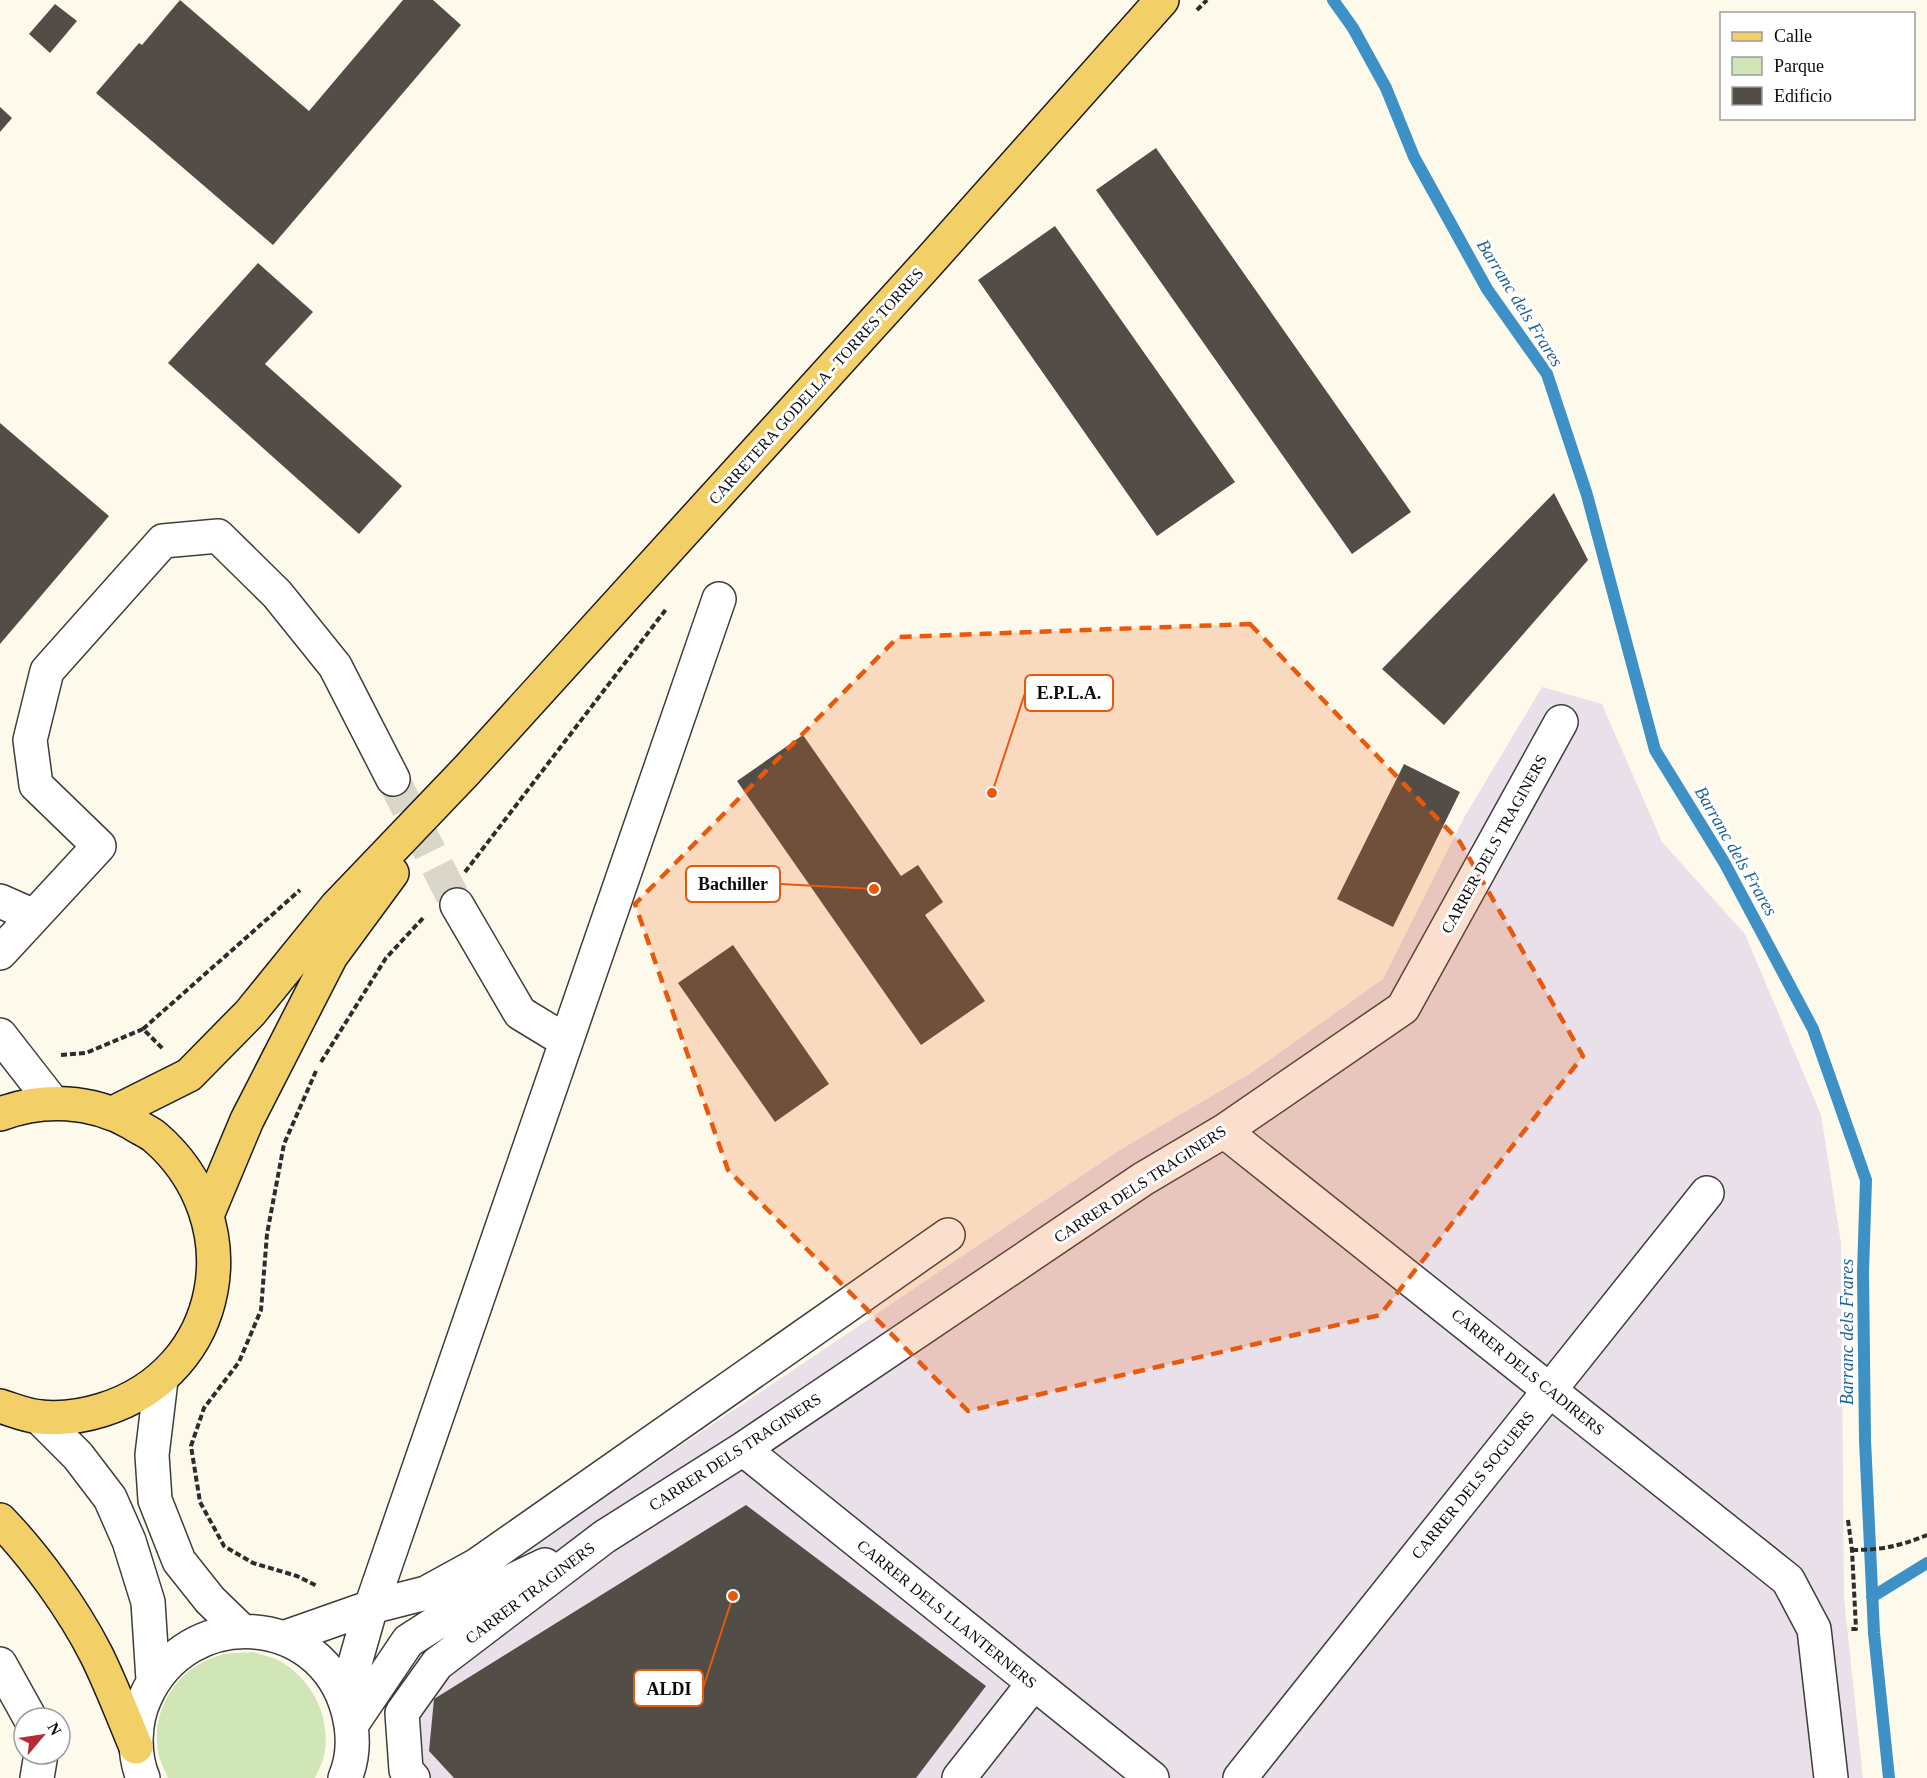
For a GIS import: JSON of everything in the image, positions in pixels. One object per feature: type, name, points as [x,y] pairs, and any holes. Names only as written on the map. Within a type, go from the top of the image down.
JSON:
[{"type":"main road","name":"CARRETERA GODELLA - TORRES TORRES","points":[[113,1113],[189,1075],[250,1013],[336,907],[467,770],[926,265],[1162,0]]},
{"type":"main road","name":"CARRETERA GODELLA - TORRES TORRES","points":[[208,1213],[247,1120],[331,956],[467,770]]},
{"type":"main road","points":[[0,1114],[20,1107],[53,1103],[84,1105],[113,1113],[154,1136],[186,1171],[208,1213],[215,1258],[209,1303],[191,1345],[161,1380],[124,1404],[83,1416],[39,1417],[0,1406]]},
{"type":"main road","points":[[0,1520],[12,1532],[65,1602],[96,1653],[138,1768]]},
{"type":"street","points":[[0,953],[99,846],[36,785],[30,740],[47,671],[163,541],[218,536],[277,594],[335,666],[393,779]]},
{"type":"street","points":[[348,1711],[371,1607],[719,599]]},
{"type":"street","name":"CARRER DELS TRAGINERS","points":[[604,1537],[743,1449],[1143,1179],[1224,1131],[1403,1008],[1561,722]]},
{"type":"street","points":[[450,897],[520,1013],[566,1041]]},
{"type":"street","points":[[0,901],[34,916]]},
{"type":"street","points":[[5,1045],[53,1103]]},
{"type":"street","name":"CARRER DELS CADIRERS","points":[[1224,1131],[1788,1580],[1814,1629],[1831,1778]]},
{"type":"street","name":"CARRER DELS SOGUERS","points":[[1240,1778],[1707,1193]]},
{"type":"street","points":[[284,1638],[371,1607],[426,1593],[477,1564],[948,1234]]},
{"type":"street","points":[[161,1380],[152,1455],[155,1500],[179,1561],[210,1600],[242,1631]]},
{"type":"street","points":[[39,1417],[78,1456],[110,1498],[129,1541],[148,1602],[153,1680]]},
{"type":"street","name":"CARRER DELS LLANTERNERS","points":[[743,1449],[1152,1778]]},
{"type":"street","name":"CARRER TRAGINERS","points":[[348,1711],[408,1641],[475,1598],[604,1537]]},
{"type":"street","name":"CARRER TRAGINERS","points":[[410,1774],[402,1713],[437,1664],[604,1537]]},
{"type":"street","points":[[138,1768],[139,1712],[153,1680],[177,1654],[208,1636],[242,1631],[263,1632],[284,1638],[309,1652],[330,1672],[348,1711],[353,1746],[350,1775]]},
{"type":"street","points":[[0,1664],[23,1706]]},
{"type":"street","points":[[959,1778],[1033,1684]]},
{"type":"path","points":[[1190,17],[1207,0]]},
{"type":"path","points":[[371,1607],[336,1595],[297,1576],[253,1563],[224,1546],[200,1502],[191,1446],[204,1408],[239,1362],[261,1310],[267,1234],[284,1144],[319,1065],[386,958],[450,897],[670,603]]},
{"type":"path","points":[[5,1045],[48,1056],[86,1053],[143,1029],[189,1075]]},
{"type":"path","points":[[1848,1520],[1856,1629]]},
{"type":"path","points":[[1852,1550],[1881,1550],[1927,1535]]},
{"type":"highlighted area","points":[[1250,624],[1460,842],[1583,1056],[1380,1315],[968,1411],[728,1170],[635,904],[898,637]]},
{"type":"shaded area","points":[[1542,687],[1602,704],[1662,842],[1745,934],[1821,1115],[1841,1243],[1844,1598],[1863,1778],[398,1778],[402,1713],[462,1593],[1120,1150],[1251,1073],[1383,979],[1465,816]]},
{"type":"green space","points":[[253,1652],[280,1661],[292,1669],[311,1690],[317,1702],[325,1728],[326,1742],[323,1759],[315,1778],[168,1778],[160,1759],[157,1739],[158,1722],[171,1692],[181,1679],[209,1659],[228,1653]]},
{"type":"building","points":[[180,0],[309,111],[403,0],[433,0],[461,25],[273,245],[96,93],[139,43],[142,45]]},
{"type":"building","points":[[55,4],[77,21],[50,53],[29,34]]},
{"type":"building","points":[[0,107],[12,118],[0,132]]},
{"type":"building","points":[[1156,148],[1411,512],[1352,554],[1096,190]]},
{"type":"building","points":[[1055,226],[1235,482],[1157,536],[978,280]]},
{"type":"building","points":[[258,263],[313,312],[265,364],[402,486],[359,534],[168,363]]},
{"type":"building","points":[[0,423],[109,516],[0,644]]},
{"type":"building","points":[[1554,493],[1588,560],[1444,725],[1382,669]]},
{"type":"building","points":[[803,735],[901,876],[918,865],[943,902],[925,915],[985,1001],[921,1045],[737,781]]},
{"type":"building","points":[[1404,764],[1460,792],[1393,927],[1337,899]]},
{"type":"building","points":[[733,945],[829,1084],[775,1122],[678,983]]},
{"type":"building","points":[[746,1505],[986,1686],[916,1778],[454,1778],[429,1751],[434,1699]]},
{"type":"waterway","name":"Barranc dels Frares","points":[[1333,0],[1353,28],[1386,88],[1414,157],[1487,289],[1547,374],[1587,495],[1655,750],[1724,862],[1813,1029],[1866,1180],[1863,1272],[1865,1440],[1874,1633],[1889,1778]]},
{"type":"waterway","points":[[1872,1597],[1927,1563]]},
{"type":"tunnel","points":[[393,779],[457,905]]},
{"type":"place","name":"E.P.L.A.","points":[[992,793]]},
{"type":"place","name":"Bachiller","points":[[874,889]]},
{"type":"place","name":"ALDI","points":[[733,1596]]}]
